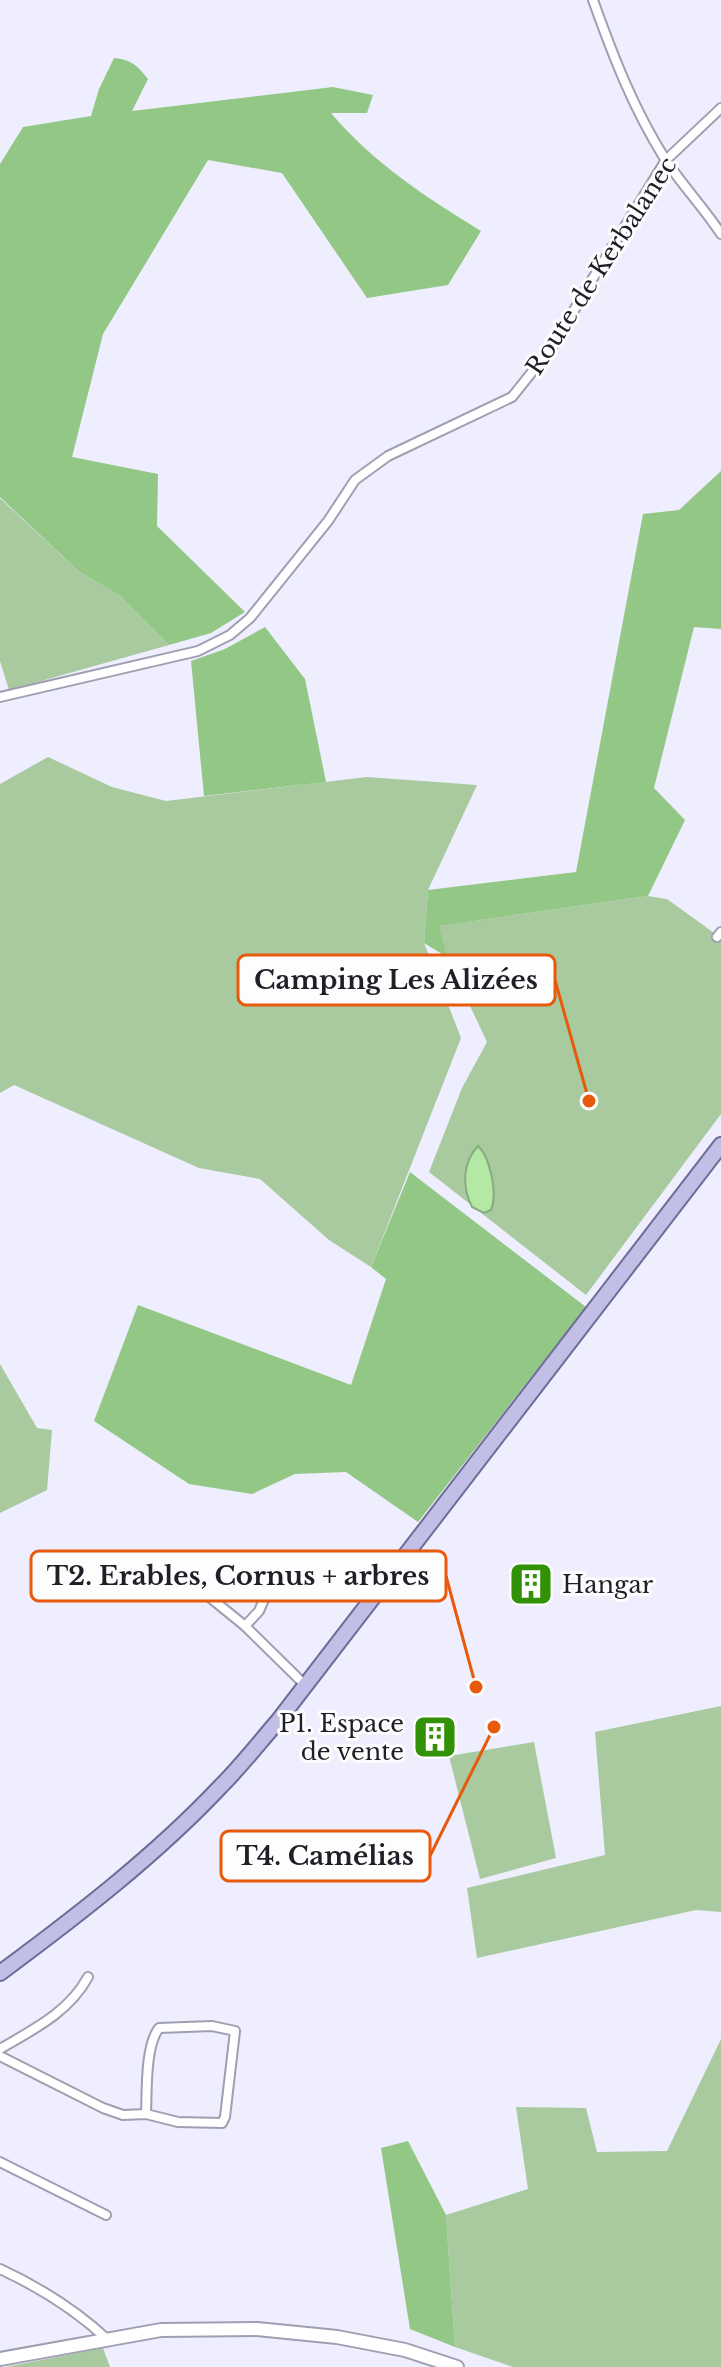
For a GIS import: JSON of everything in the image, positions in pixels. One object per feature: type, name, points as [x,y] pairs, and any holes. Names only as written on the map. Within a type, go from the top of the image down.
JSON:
[{"type":"main road","points":[[0,1973],[70,1921],[154,1849],[210,1797],[278,1721],[721,1145]]},
{"type":"main road","points":[[0,2359],[161,2330],[257,2329],[337,2337],[405,2350],[457,2367]]},
{"type":"street","points":[[593,0],[618,71],[666,160],[721,234]]},
{"type":"street","name":"Route de Kerbalanec","points":[[0,697],[198,651],[237,630],[328,521],[355,480],[388,456],[512,397],[556,342],[666,160],[721,108]]},
{"type":"street","points":[[202,1591],[245,1626],[306,1686]]},
{"type":"street","points":[[245,1626],[259,1611],[266,1595]]},
{"type":"street","points":[[0,2049],[57,2015],[64,2005],[77,1997],[88,1977]]},
{"type":"street","points":[[0,2056],[123,2115],[146,2114],[178,2122],[214,2125],[222,2123],[225,2117],[235,2031],[212,2026],[159,2028],[152,2046],[146,2114]]},
{"type":"street","points":[[0,2162],[106,2215]]},
{"type":"street","points":[[0,2269],[38,2286],[66,2304],[108,2340]]},
{"type":"shaded area","points":[[114,58],[134,64],[148,79],[132,111],[333,87],[373,95],[367,113],[331,113],[382,163],[481,231],[448,285],[367,298],[282,173],[208,160],[103,334],[72,457],[158,474],[157,526],[245,612],[211,633],[169,645],[119,595],[78,571],[0,497],[0,164],[23,127],[91,116],[99,89]]},
{"type":"shaded area","points":[[721,471],[721,629],[694,627],[654,788],[685,820],[648,896],[439,926],[447,957],[424,943],[428,890],[576,872],[643,514],[679,510]]},
{"type":"shaded area","points":[[0,498],[78,571],[119,595],[169,645],[9,690],[0,661]]},
{"type":"shaded area","points":[[265,627],[305,679],[326,782],[204,796],[191,661],[225,649]]},
{"type":"shaded area","points":[[48,757],[112,787],[166,801],[367,777],[477,785],[428,890],[424,943],[461,1038],[371,1267],[329,1240],[260,1179],[199,1168],[14,1085],[0,1093],[0,784]]},
{"type":"shaded area","points":[[648,896],[667,899],[721,938],[721,1114],[586,1295],[429,1172],[462,1088],[487,1042],[447,957],[438,926]]},
{"type":"shaded area","points":[[478,1146],[486,1158],[493,1186],[491,1210],[484,1213],[472,1207],[465,1183],[466,1167]]},
{"type":"shaded area","points":[[410,1172],[586,1307],[418,1522],[346,1472],[295,1474],[252,1494],[189,1484],[94,1421],[138,1305],[351,1385],[386,1279],[371,1267]]},
{"type":"shaded area","points":[[0,1364],[37,1428],[52,1430],[47,1490],[0,1513]]},
{"type":"shaded area","points":[[721,1706],[721,1912],[696,1910],[477,1958],[467,1888],[605,1855],[595,1732]]},
{"type":"shaded area","points":[[534,1742],[556,1858],[480,1879],[449,1756]]},
{"type":"shaded area","points":[[721,2039],[721,2367],[513,2367],[455,2347],[446,2215],[528,2189],[516,2107],[586,2108],[597,2152],[667,2151]]},
{"type":"shaded area","points":[[408,2141],[446,2215],[455,2347],[410,2329],[381,2148]]},
{"type":"shaded area","points":[[103,2348],[110,2367],[5,2367]]},
{"type":"place","name":"Camping Les Alizées","points":[[589,1101]]},
{"type":"place","name":"Hangar","points":[[531,1584]]},
{"type":"place","name":"T2. Erables, Cornus + arbres","points":[[476,1687]]},
{"type":"place","name":"T4. Camélias","points":[[494,1727]]},
{"type":"place","name":"P1. Espace de vente","points":[[435,1737]]}]
